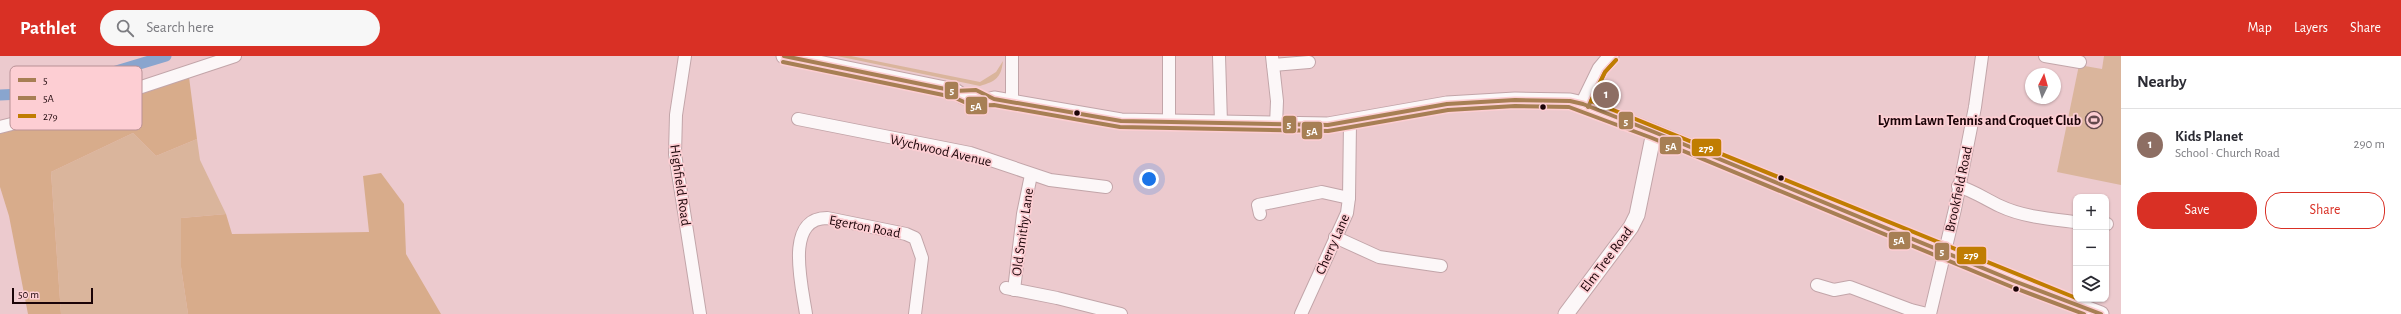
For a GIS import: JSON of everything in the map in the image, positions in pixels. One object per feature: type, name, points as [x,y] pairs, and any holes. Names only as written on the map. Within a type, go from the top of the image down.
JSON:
[{"type":"main road","points":[[784,56],[955,91],[963,88],[988,93],[994,99],[1114,120],[1276,125],[1328,125],[1350,123],[1447,104],[1515,100],[1551,100],[1583,104],[1944,252],[2101,314]]},
{"type":"main road","points":[[1583,104],[1600,69],[1611,56]]},
{"type":"main road","name":"Elm Tree Road","points":[[1566,314],[1631,227],[1637,215],[1654,132]]},
{"type":"street","points":[[142,87],[235,56]]},
{"type":"street","name":"Highfield Road","points":[[685,56],[676,115],[675,154],[700,314]]},
{"type":"street","points":[[1012,56],[1012,102]]},
{"type":"street","points":[[1169,56],[1169,122]]},
{"type":"street","points":[[1219,56],[1221,123]]},
{"type":"street","name":"Brookfield Road","points":[[1929,314],[1975,107],[1982,56]]},
{"type":"street","points":[[2045,56],[2080,62]]},
{"type":"street","points":[[1276,125],[1277,102],[1272,60],[1309,62]]},
{"type":"street","name":"Wychwood Avenue","points":[[798,119],[970,154],[1031,175],[1106,187]]},
{"type":"street","name":"Cherry Lane","points":[[1301,314],[1347,213],[1349,198],[1350,123]]},
{"type":"street","points":[[0,127],[10,124]]},
{"type":"street","name":"Old Smithy Lane","points":[[1031,175],[1010,289],[1122,314]]},
{"type":"street","points":[[1958,186],[1975,191],[2001,206],[2053,220],[2073,222]]},
{"type":"street","points":[[1260,214],[1258,205],[1322,192],[1349,198]]},
{"type":"street","name":"Egerton Road","points":[[806,314],[800,265],[800,238],[805,226],[816,218],[906,234],[915,238],[922,258],[915,314]]},
{"type":"street","points":[[1335,238],[1379,257],[1442,266]]},
{"type":"street","points":[[1817,284],[1834,290],[1850,287],[1911,310],[1929,314]]},
{"type":"shaded area","points":[[837,56],[851,56],[980,82],[996,72],[1003,61],[1001,71],[997,78],[980,86]]},
{"type":"shaded area","name":"Lymm Lawn Tennis and Croquet Club","points":[[2104,56],[2121,56],[2121,185],[2057,172],[2079,65],[2102,69]]},
{"type":"shaded area","points":[[189,77],[197,139],[156,156],[133,133],[51,172],[61,314],[28,314],[9,216],[0,187],[0,127],[10,124],[10,130],[142,130],[142,89]]},
{"type":"shaded area","points":[[133,133],[156,156],[197,139],[200,160],[226,214],[181,218],[181,267],[188,314],[61,314],[51,172]]},
{"type":"shaded area","points":[[381,173],[404,204],[406,254],[441,314],[188,314],[181,267],[181,218],[226,214],[232,234],[369,232],[363,176]]},
{"type":"waterway","points":[[133,66],[166,56]]},
{"type":"waterway","points":[[0,95],[10,95]]},
{"type":"transit line","name":"5","points":[[784,56],[955,91],[976,90],[994,99],[1121,121],[1328,125],[1447,104],[1515,100],[1570,101],[1583,104],[1654,132],[2014,281],[2101,314]]},
{"type":"transit line","name":"5A","points":[[1588,107],[1605,72],[1616,60]]},
{"type":"transit line","name":"279","points":[[1616,60],[1605,72],[1591,101],[2073,297]]},
{"type":"transit line","name":"5A","points":[[783,62],[953,97],[973,106],[994,105],[1120,127],[1328,131],[1448,110],[1515,106],[1569,107],[1652,138],[2012,287],[2084,314]]},
{"type":"place","name":"Kids Planet","points":[[1606,95]]},
{"type":"place","name":"Lymm Lawn Tennis and Croquet Club","points":[[2094,120]]}]
